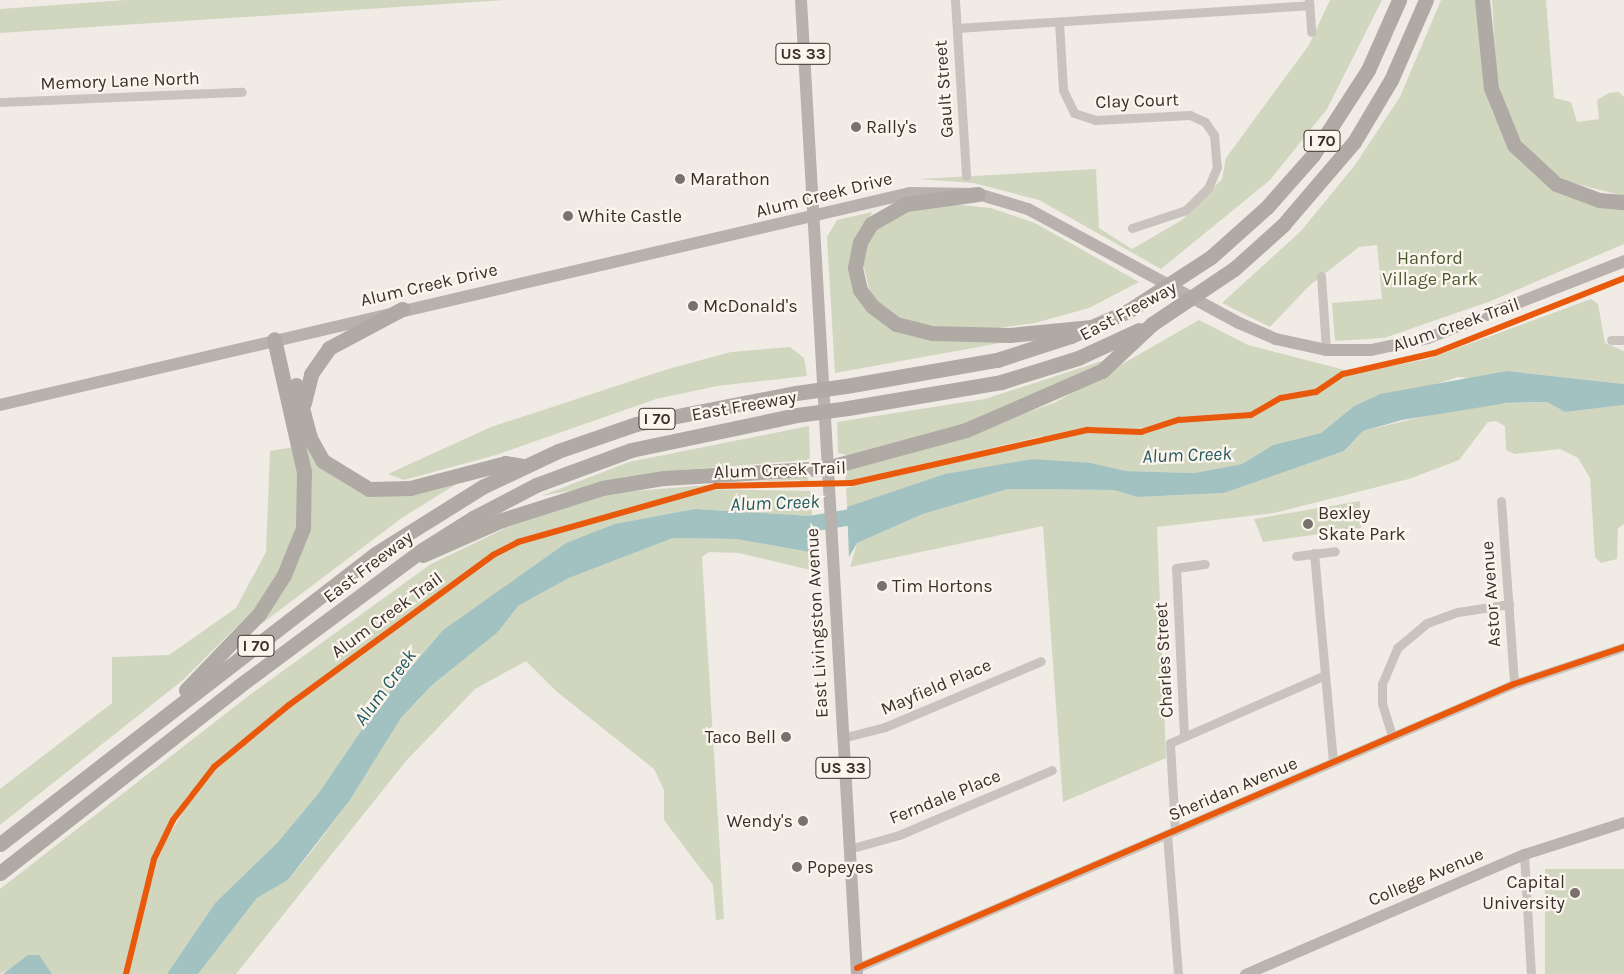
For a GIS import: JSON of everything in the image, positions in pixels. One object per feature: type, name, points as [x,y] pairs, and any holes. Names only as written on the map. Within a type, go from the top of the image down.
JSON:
[{"type":"highway","name":"East Freeway","points":[[0,844],[408,531],[523,466],[654,419],[796,393],[997,360],[1092,327],[1128,311],[1211,257],[1266,207],[1313,155],[1368,70],[1398,0]]},
{"type":"highway","name":"East Freeway","points":[[0,873],[414,556],[515,496],[600,460],[662,441],[797,415],[1001,382],[1078,358],[1152,324],[1234,269],[1283,225],[1354,142],[1391,80],[1426,0]]},
{"type":"highway","points":[[1482,0],[1491,88],[1514,145],[1556,184],[1599,200],[1624,202]]},
{"type":"highway","points":[[978,194],[906,204],[871,224],[860,242],[855,268],[860,290],[872,306],[906,328],[968,336],[1092,327]]},
{"type":"highway","points":[[306,425],[306,386],[329,348],[402,309]]},
{"type":"highway","points":[[414,556],[432,555],[502,520],[602,488],[671,477],[826,468],[966,430],[1045,399],[1102,371],[1152,324]]},
{"type":"highway","points":[[274,339],[287,348],[306,425],[323,461],[368,489],[410,488],[505,463],[523,466]]},
{"type":"highway","points":[[139,736],[250,626],[275,591],[300,539],[305,516],[304,472],[274,339]]},
{"type":"main road","name":"East Livingston Avenue","points":[[801,0],[830,562],[857,971]]},
{"type":"main road","name":"Alum Creek Drive","points":[[0,404],[888,196],[978,194],[1048,218],[1238,323],[1276,339],[1326,350],[1371,350],[1428,338],[1624,261]]},
{"type":"main road","name":"College Avenue","points":[[1246,974],[1524,854],[1624,822]]},
{"type":"street","name":"Gault Street","points":[[955,0],[966,176]]},
{"type":"street","points":[[957,28],[1059,22],[1309,2],[1311,32]]},
{"type":"street","name":"Clay Court","points":[[1059,22],[1063,90],[1074,113],[1095,120],[1197,117],[1210,128],[1216,150],[1215,178],[1192,205],[1179,214],[1132,228]]},
{"type":"street","name":"Memory Lane North","points":[[0,102],[242,92]]},
{"type":"street","points":[[1321,276],[1326,350]]},
{"type":"street","points":[[1611,340],[1624,340]]},
{"type":"street","name":"Astor Avenue","points":[[1501,501],[1514,684]]},
{"type":"street","points":[[1296,556],[1336,551]]},
{"type":"street","points":[[1314,553],[1333,762]]},
{"type":"street","name":"Charles Street","points":[[1178,974],[1168,750],[1170,743],[1184,736],[1176,568],[1204,564]]},
{"type":"street","points":[[1392,736],[1382,703],[1382,684],[1397,648],[1427,623],[1458,612],[1509,604]]},
{"type":"street","name":"Sheridan Avenue","points":[[857,971],[1514,684],[1624,648]]},
{"type":"street","name":"Mayfield Place","points":[[842,738],[885,727],[1041,661]]},
{"type":"street","points":[[1184,736],[1325,675]]},
{"type":"street","name":"Ferndale Place","points":[[849,849],[899,835],[1052,770]]},
{"type":"street","points":[[1524,854],[1531,974]]},
{"type":"green space","points":[[126,0],[505,0],[0,33],[0,9]]},
{"type":"green space","points":[[1330,0],[1382,0],[1327,109],[1270,180],[1161,269],[1039,200],[974,183],[919,179],[1096,169],[1099,228],[1132,249],[1182,220],[1222,179],[1226,158],[1309,45]]},
{"type":"green space","name":"Hanford Village Park","points":[[1441,0],[1477,0],[1492,111],[1511,149],[1541,180],[1569,197],[1624,208],[1624,244],[1491,301],[1384,338],[1335,341],[1332,303],[1382,299],[1377,245],[1359,247],[1309,286],[1270,327],[1222,303],[1301,231],[1355,165],[1400,97]]},
{"type":"green space","points":[[1492,0],[1546,0],[1554,98],[1571,102],[1577,122],[1599,119],[1597,100],[1609,93],[1619,92],[1624,97],[1624,196],[1565,181],[1531,154],[1519,138],[1501,97],[1496,70]]},
{"type":"green space","points":[[941,203],[991,208],[1035,223],[1139,282],[1089,308],[1035,323],[983,330],[916,324],[887,312],[870,293],[862,259],[870,233],[906,206]]},
{"type":"green space","points":[[872,212],[851,261],[878,318],[1006,342],[835,373],[827,237],[837,220]]},
{"type":"green space","points":[[1591,299],[1598,304],[1605,343],[1624,351],[1624,384],[1507,371],[1479,379],[1458,377],[1411,392],[1380,394],[1354,406],[1321,433],[1273,445],[1242,464],[1194,473],[1126,471],[1091,463],[847,507],[846,488],[1037,442],[1043,436],[844,482],[848,470],[862,464],[944,443],[1056,402],[1199,320],[1248,345],[1357,373],[1428,359]]},
{"type":"green space","points":[[790,347],[804,358],[807,376],[717,386],[656,399],[496,455],[404,480],[388,474],[491,427],[668,369],[731,352]]},
{"type":"green space","points":[[1102,361],[1105,364],[992,416],[847,455],[838,453],[837,422],[985,399]]},
{"type":"green space","points":[[1547,402],[1565,412],[1624,405],[1624,524],[1618,528],[1617,559],[1601,563],[1595,557],[1590,478],[1578,458],[1560,449],[1515,454],[1506,450],[1505,426],[1496,421],[1488,422],[1459,460],[1409,479],[1274,513],[1157,527],[1166,758],[1063,802],[1043,526],[850,567],[857,543],[923,514],[1008,489],[1114,490],[1137,497],[1224,493],[1344,451],[1363,431],[1471,405]]},
{"type":"green space","points":[[809,426],[810,458],[806,460],[683,470],[541,496],[629,462]]},
{"type":"green space","points":[[305,445],[338,479],[370,493],[460,482],[403,517],[260,625],[310,525],[312,484]]},
{"type":"green space","points":[[294,447],[302,500],[289,554],[258,605],[183,680],[0,825],[0,789],[112,703],[112,657],[169,655],[236,608],[266,552],[270,451]]},
{"type":"green space","points":[[807,477],[811,485],[799,480],[746,482]]},
{"type":"green space","points":[[743,482],[698,489],[811,491],[812,516],[695,509],[566,543],[443,630],[378,706],[318,794],[277,843],[215,903],[167,974],[52,974],[38,955],[0,974],[0,889],[251,694],[431,564],[537,513],[609,493]],"holes":[[[189,793],[193,796],[165,842],[159,841]]]},
{"type":"green space","name":"Bexley Skate Park","points":[[1360,501],[1361,528],[1263,542],[1254,519]]},
{"type":"green space","points":[[673,538],[736,539],[815,553],[815,571],[739,553],[709,552],[702,557],[724,919],[716,920],[713,885],[664,820],[664,790],[654,769],[556,691],[526,661],[475,689],[406,761],[236,974],[198,974],[257,898],[288,880],[311,852],[350,800],[401,718],[431,686],[498,632],[518,606],[569,578]]},
{"type":"green space","name":"Capital University","points":[[1545,869],[1624,869],[1624,974],[1545,974]]},
{"type":"water","points":[[1507,371],[1624,384],[1624,405],[1565,412],[1547,402],[1507,403],[1402,420],[1363,431],[1344,451],[1224,493],[1137,497],[1114,490],[1008,489],[923,514],[857,543],[849,557],[847,507],[945,474],[1033,459],[1091,463],[1126,471],[1194,473],[1242,464],[1273,445],[1321,433],[1354,406],[1380,394]]},
{"type":"water","points":[[695,509],[812,516],[815,553],[736,539],[673,538],[569,578],[518,606],[498,632],[431,686],[401,718],[350,800],[288,880],[257,898],[198,974],[167,974],[215,903],[277,843],[318,794],[378,706],[443,630],[566,543],[615,524]]},
{"type":"water","points":[[28,955],[39,955],[52,974],[3,974]]},
{"type":"waterway","name":"Alum Creek","points":[[792,527],[869,514]]},
{"type":"cycle path","name":"Alum Creek Trail","points":[[126,974],[154,859],[173,820],[214,767],[289,705],[493,555],[518,542],[716,486],[852,483],[1088,430],[1141,432],[1179,420],[1251,415],[1281,398],[1316,392],[1343,374],[1435,353],[1624,278]]},
{"type":"cycle path","points":[[857,968],[1514,684],[1624,647]]},
{"type":"place","name":"Rally's","points":[[856,127]]},
{"type":"place","name":"Marathon","points":[[680,179]]},
{"type":"place","name":"White Castle","points":[[568,216]]},
{"type":"place","name":"McDonald's","points":[[693,306]]},
{"type":"place","name":"Bexley Skate Park","points":[[1308,524]]},
{"type":"place","name":"Tim Hortons","points":[[882,586]]},
{"type":"place","name":"Taco Bell","points":[[786,737]]},
{"type":"place","name":"Wendy's","points":[[803,821]]},
{"type":"place","name":"Popeyes","points":[[797,867]]},
{"type":"place","name":"Capital University","points":[[1575,893]]}]
